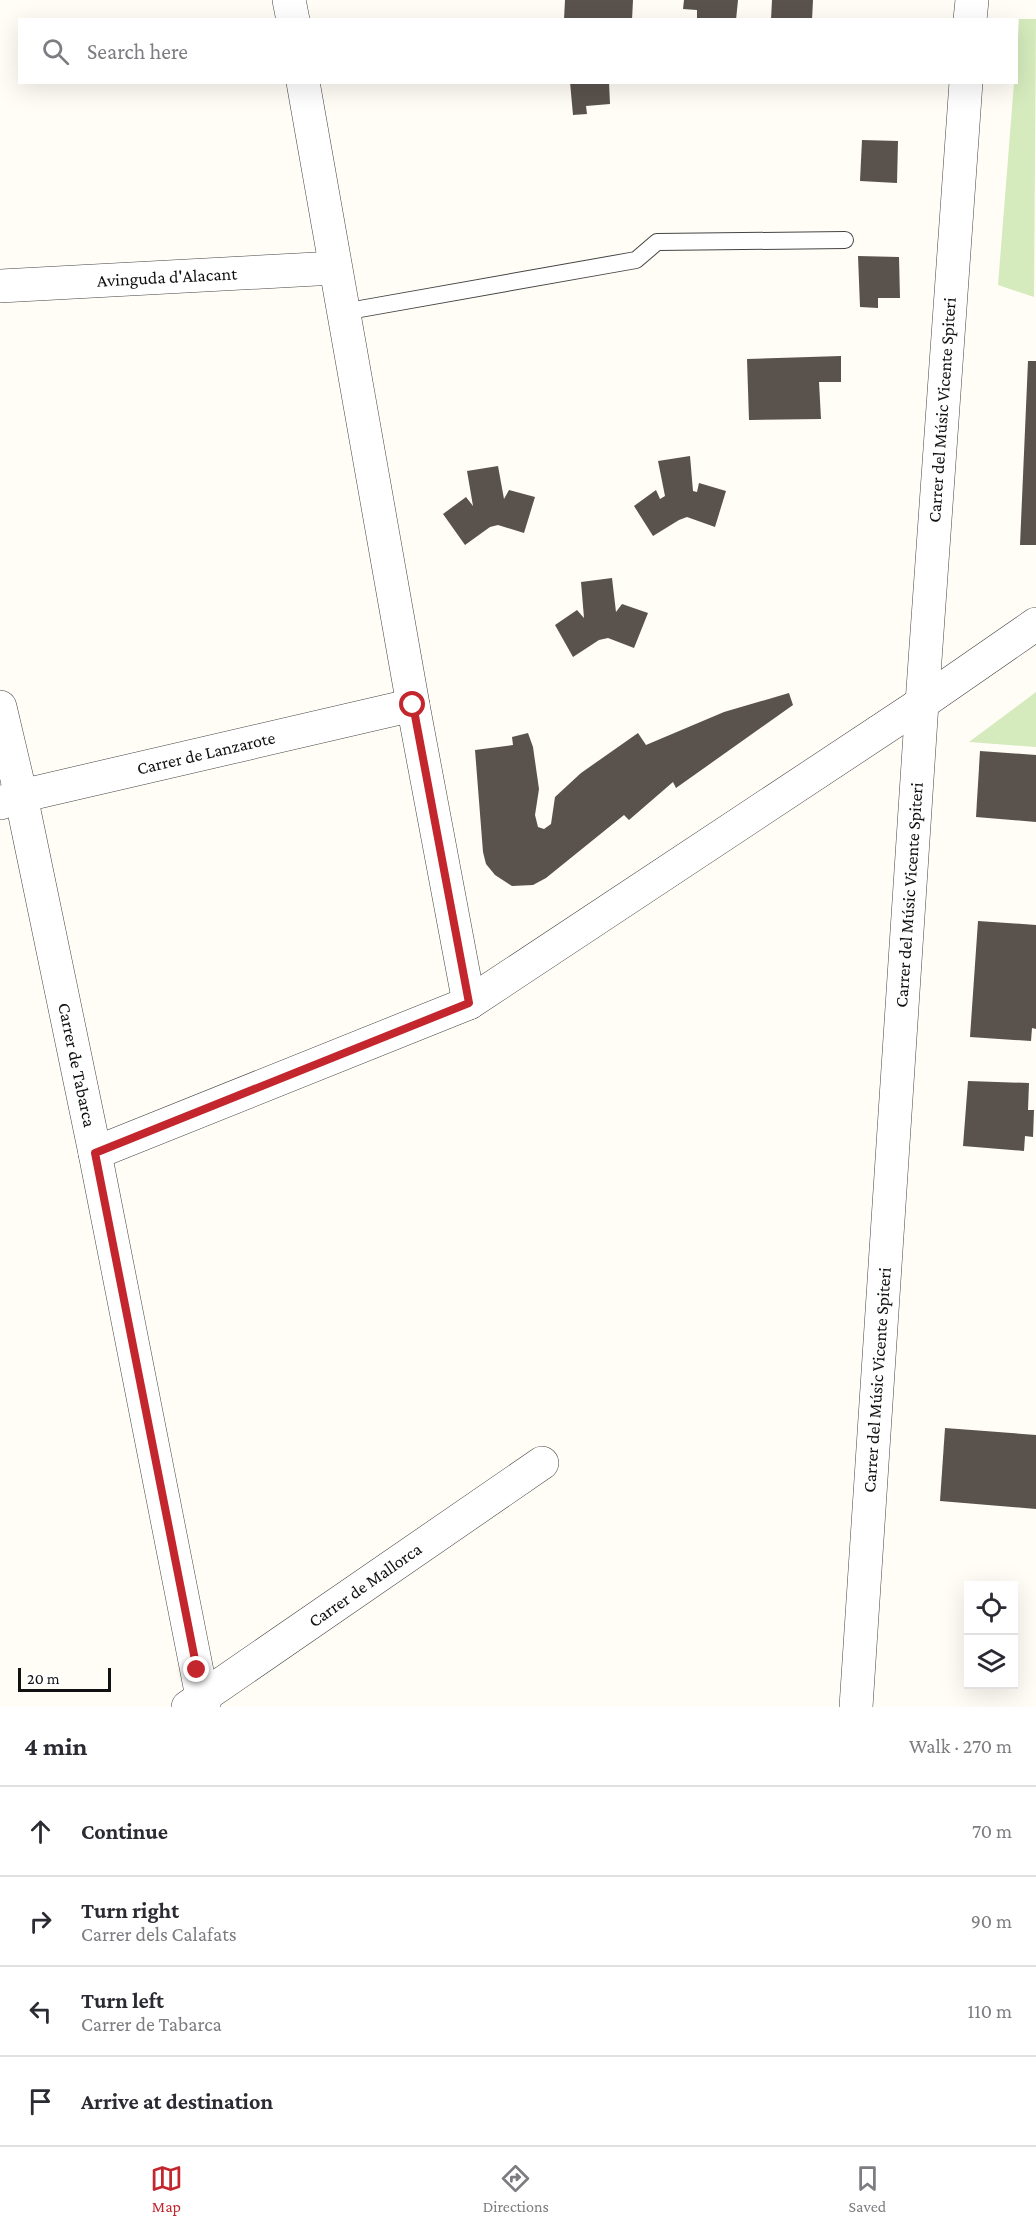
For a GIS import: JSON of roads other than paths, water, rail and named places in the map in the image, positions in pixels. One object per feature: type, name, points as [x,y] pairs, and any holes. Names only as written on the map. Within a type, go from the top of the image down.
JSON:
[{"type":"street","points":[[289,0],[292,18]]},
{"type":"street","points":[[970,18],[972,0]]},
{"type":"street","points":[[303,84],[413,705],[469,1003]]},
{"type":"street","name":"Carrer del Músic Vicente Spiteri","points":[[856,1707],[922,703],[966,84]]},
{"type":"street","name":"Avinguda d'Alacant","points":[[0,286],[335,268]]},
{"type":"street","points":[[95,1153],[469,1003],[922,703],[1036,624]]},
{"type":"street","name":"Carrer de Lanzarote","points":[[10,800],[413,705]]},
{"type":"street","name":"Carrer de Tabarca","points":[[0,707],[10,800],[95,1153],[198,1704]]},
{"type":"street","name":"Carrer de Mallorca","points":[[198,1704],[542,1463]]},
{"type":"lane","points":[[343,312],[636,260],[657,242],[845,240]]}]
